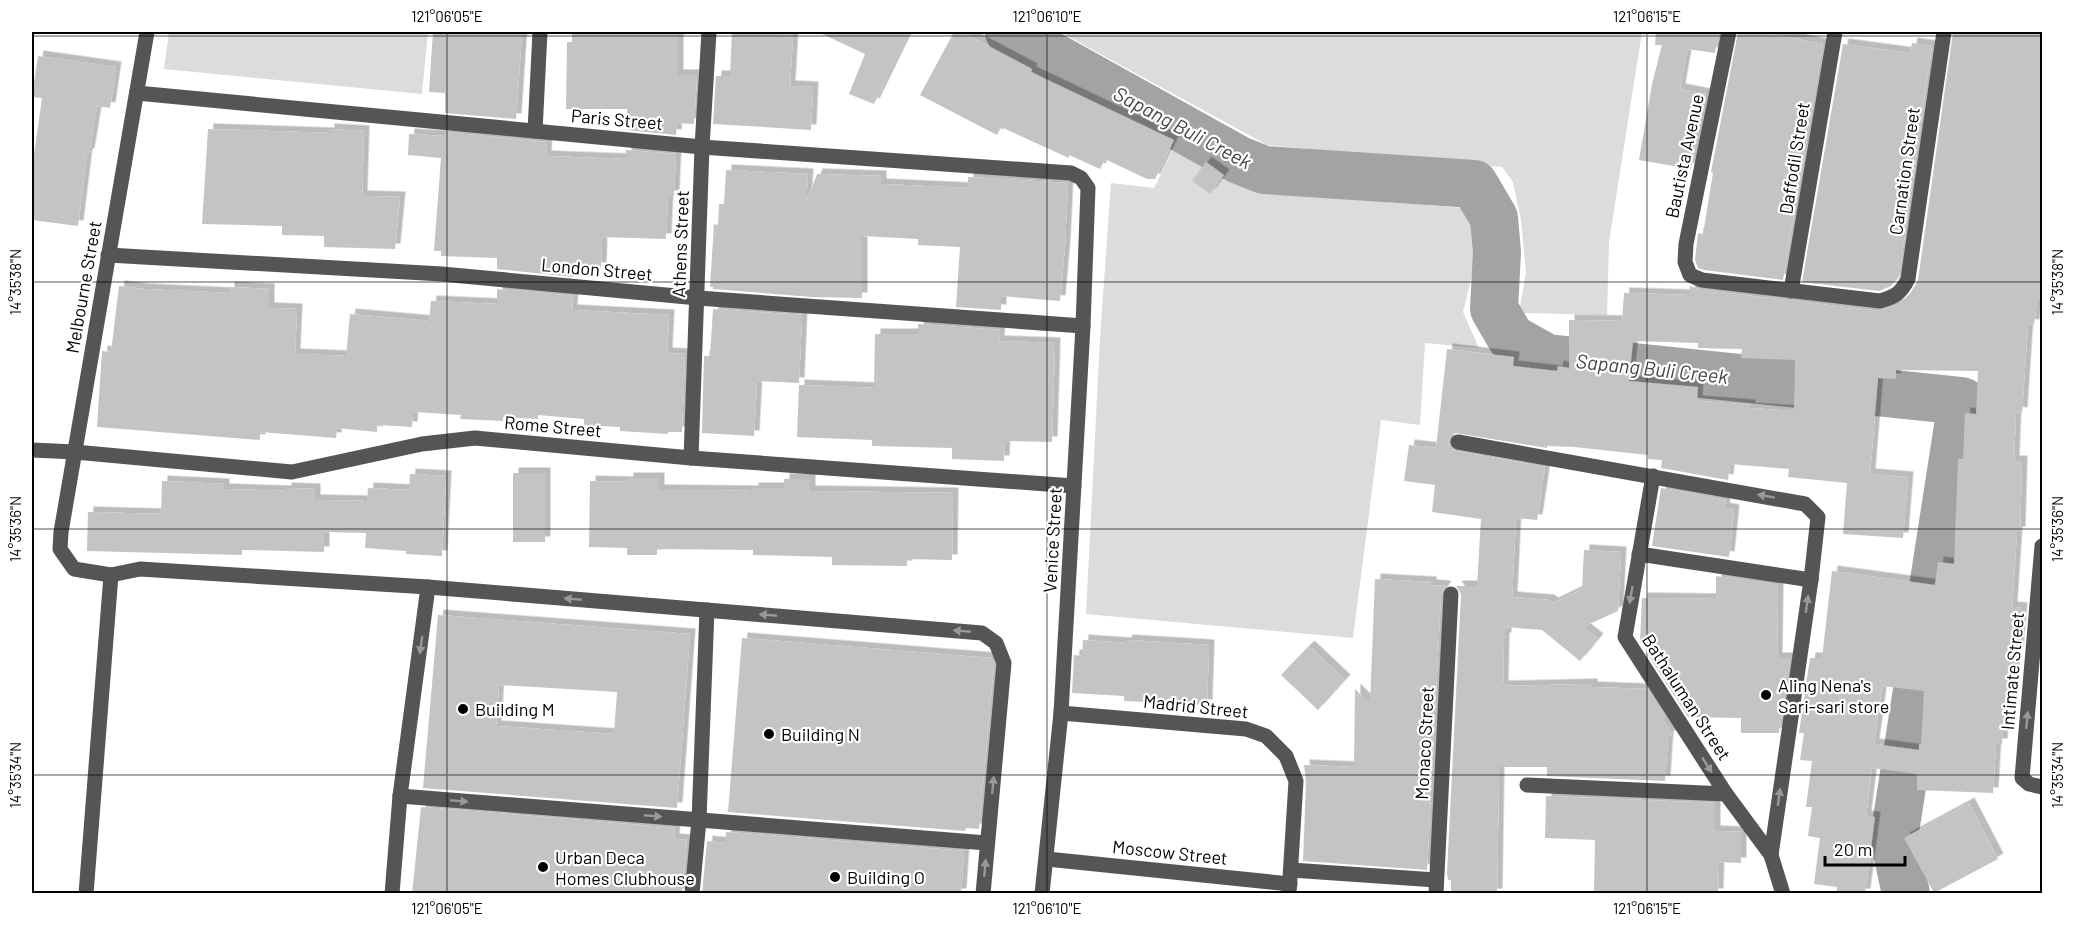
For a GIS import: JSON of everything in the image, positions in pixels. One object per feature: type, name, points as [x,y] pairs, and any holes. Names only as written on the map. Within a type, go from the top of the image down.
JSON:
[{"type":"street","name":"Melbourne Street","points":[[111,575],[74,569],[60,549],[61,532],[147,32]]},
{"type":"street","points":[[535,131],[540,32]]},
{"type":"street","name":"Athens Street","points":[[691,458],[702,147],[709,32]]},
{"type":"street","name":"Bautista Avenue","points":[[1729,32],[1686,244],[1685,262],[1690,275],[1702,280],[1791,291]]},
{"type":"street","name":"Daffodil Street","points":[[1791,291],[1834,32]]},
{"type":"street","name":"Carnation Street","points":[[1791,291],[1880,301],[1894,297],[1902,290],[1908,279],[1944,32]]},
{"type":"street","name":"Paris Street","points":[[137,93],[702,147],[1071,173],[1081,178],[1088,188]]},
{"type":"street","name":"Venice Street","points":[[1042,894],[1061,713],[1083,326],[1088,188]]},
{"type":"street","name":"London Street","points":[[108,255],[442,274],[698,298],[1083,326]]},
{"type":"street","name":"Rome Street","points":[[32,450],[292,472],[422,444],[475,438],[691,458],[1074,486]]},
{"type":"street","name":"Bathaluman Street","points":[[1458,442],[1805,504],[1818,517],[1771,855]]},
{"type":"street","name":"Bathaluman Street","points":[[1653,476],[1625,637],[1726,794],[1771,855],[1783,894]]},
{"type":"street","name":"Intimate Street","points":[[2043,546],[2022,778],[2029,784],[2043,787]]},
{"type":"street","points":[[1639,554],[1811,580]]},
{"type":"street","points":[[86,894],[111,575],[140,569],[429,587],[982,633],[996,643],[1004,663],[983,894]]},
{"type":"street","points":[[392,894],[400,796],[429,587]]},
{"type":"street","name":"Monaco Street","points":[[1436,887],[1451,594]]},
{"type":"street","points":[[693,894],[699,820],[707,610]]},
{"type":"street","name":"Madrid Street","points":[[1061,713],[1246,729],[1266,736],[1286,756],[1296,780],[1290,883]]},
{"type":"street","points":[[1527,785],[1726,794]]},
{"type":"street","points":[[400,796],[987,843]]},
{"type":"street","name":"Moscow Street","points":[[1047,859],[1290,883],[1436,887]]},
{"type":"shaded area","points":[[169,32],[428,32],[422,94],[164,69]]},
{"type":"shaded area","points":[[1060,32],[1642,32],[1609,242],[1607,315],[1519,313],[1526,272],[1521,220],[1513,182],[1502,167],[1267,145]]},
{"type":"shaded area","points":[[1179,138],[1254,192],[1465,208],[1479,248],[1463,312],[1479,348],[1425,343],[1420,425],[1381,420],[1353,638],[1086,614],[1100,338],[1111,183],[1154,188]]},
{"type":"building","points":[[433,32],[522,32],[516,119],[445,113],[445,93],[429,92]]},
{"type":"building","points":[[572,32],[678,32],[678,75],[697,75],[694,124],[677,123],[676,135],[627,130],[627,109],[566,109],[567,42],[572,42]]},
{"type":"building","points":[[732,32],[793,35],[790,86],[813,87],[811,130],[713,124],[716,76],[730,76]]},
{"type":"building","points":[[818,32],[909,32],[874,104],[849,94],[865,54]]},
{"type":"building","points":[[954,32],[962,32],[1032,69],[1031,72],[1174,140],[1155,179],[1147,179],[1105,159],[1100,169],[1069,155],[1069,158],[1001,127],[997,135],[920,95]]},
{"type":"building","points":[[1656,32],[1719,32],[1715,53],[1687,49],[1680,89],[1706,94],[1691,169],[1639,160],[1652,84],[1662,45],[1655,45]]},
{"type":"building","points":[[1738,32],[1761,32],[1823,44],[1783,280],[1704,270],[1698,268],[1695,260],[1698,233],[1703,234],[1713,173],[1711,172]]},
{"type":"building","points":[[1953,32],[2043,32],[2043,300],[2037,299],[2034,325],[2028,324],[2022,413],[2016,412],[2014,461],[2022,461],[2020,532],[2017,532],[2012,607],[2022,608],[2018,653],[2015,653],[2012,705],[2005,704],[2002,744],[1996,744],[1993,793],[1917,790],[1917,774],[1872,768],[1866,816],[1875,817],[1865,894],[1837,894],[1837,887],[1814,884],[1820,838],[1808,836],[1812,807],[1806,807],[1812,761],[1800,760],[1804,733],[1799,733],[1810,658],[1822,658],[1832,571],[1935,585],[1938,562],[1954,564],[1958,459],[1963,459],[1965,413],[1976,414],[1978,371],[1896,370],[1896,379],[1878,378],[1870,474],[1908,477],[1903,538],[1843,534],[1847,483],[1788,477],[1789,469],[1730,464],[1728,480],[1661,468],[1662,460],[1648,459],[1648,455],[1574,447],[1547,446],[1547,448],[1455,433],[1448,441],[1451,449],[1456,451],[1545,467],[1537,520],[1516,518],[1512,597],[1549,600],[1553,603],[1582,589],[1584,550],[1621,552],[1618,611],[1583,627],[1598,639],[1580,661],[1542,630],[1506,627],[1503,686],[1592,684],[1592,687],[1647,689],[1665,717],[1661,717],[1672,734],[1668,737],[1665,781],[1547,776],[1547,767],[1499,767],[1497,894],[1451,894],[1451,880],[1448,880],[1447,873],[1461,594],[1456,586],[1477,586],[1481,519],[1432,512],[1435,485],[1404,481],[1409,445],[1436,448],[1447,349],[1514,357],[1513,366],[1557,371],[1558,366],[1569,368],[1569,320],[1622,321],[1624,293],[1689,295],[1690,286],[1701,290],[1879,311],[1899,304],[1910,294],[1918,280]],"holes":[[[1633,341],[1698,343],[1698,348],[1742,349],[1741,358],[1795,360],[1794,411],[1697,401],[1698,387],[1629,381]],[[1882,686],[1924,691],[1919,750],[1874,744]]]},
{"type":"building","points":[[1912,43],[1932,46],[1899,276],[1891,286],[1879,291],[1802,282],[1843,44],[1910,53]]},
{"type":"building","points":[[38,56],[116,67],[110,108],[97,106],[89,154],[87,154],[78,226],[32,220],[32,169],[42,98],[32,97]]},
{"type":"building","points":[[208,129],[329,133],[329,129],[364,131],[362,196],[400,197],[395,249],[324,247],[324,236],[282,235],[282,226],[202,224]]},
{"type":"building","points":[[444,132],[547,142],[546,156],[626,159],[626,150],[676,154],[674,196],[668,196],[666,239],[602,237],[601,268],[575,267],[574,277],[497,269],[497,258],[441,256],[441,251],[434,251],[441,158],[408,155],[409,134],[444,136]]},
{"type":"building","points":[[1206,162],[1224,175],[1210,194],[1192,181]]},
{"type":"building","points":[[726,170],[808,174],[806,203],[817,174],[881,176],[881,184],[968,188],[968,177],[1068,183],[1060,301],[1001,296],[1001,310],[956,307],[960,247],[918,245],[918,239],[862,236],[862,298],[812,297],[713,289],[710,287],[714,224],[718,225],[719,204],[724,204]]},
{"type":"building","points":[[119,286],[229,293],[229,287],[269,289],[269,308],[297,309],[295,354],[346,356],[350,314],[429,321],[431,301],[497,304],[497,289],[573,296],[572,310],[669,315],[667,353],[685,354],[682,432],[668,432],[668,434],[620,431],[620,427],[584,425],[584,419],[538,415],[538,419],[503,417],[503,421],[460,419],[461,415],[413,412],[412,427],[377,425],[377,432],[337,428],[336,438],[260,432],[260,440],[97,427],[102,351],[111,352]]},
{"type":"building","points":[[713,309],[802,315],[799,383],[757,381],[754,436],[702,433],[704,356],[710,356]]},
{"type":"building","points":[[918,324],[1000,330],[999,341],[1055,343],[1052,442],[1005,441],[1004,461],[952,459],[952,448],[872,446],[872,440],[797,437],[799,385],[874,388],[875,334],[918,334]]},
{"type":"building","points":[[513,473],[545,473],[545,542],[513,542]]},
{"type":"building","points":[[410,474],[446,476],[442,556],[365,548],[366,533],[324,532],[324,552],[242,550],[242,555],[87,551],[88,512],[161,514],[162,481],[224,484],[224,489],[286,491],[286,488],[315,489],[315,500],[367,501],[368,488],[409,490]]},
{"type":"building","points":[[628,478],[659,478],[659,490],[753,491],[753,488],[784,488],[784,479],[810,479],[810,491],[953,493],[952,560],[907,559],[907,566],[832,565],[832,557],[753,555],[753,550],[657,549],[657,555],[627,555],[627,548],[589,547],[590,481],[628,482]]},
{"type":"building","points":[[1661,488],[1726,500],[1724,508],[1734,510],[1729,557],[1652,546]]},
{"type":"building","points":[[1716,576],[1778,585],[1777,658],[1790,658],[1779,733],[1741,733],[1741,718],[1688,717],[1647,653],[1647,645],[1642,645],[1640,642],[1642,598],[1716,599]]},
{"type":"building","points":[[1375,579],[1431,582],[1431,585],[1446,586],[1441,594],[1427,870],[1303,861],[1306,782],[1304,765],[1354,767],[1355,689],[1370,704]]},
{"type":"building","name":"Building M","points":[[438,615],[690,634],[677,808],[423,788]],"holes":[[[499,685],[617,692],[614,734],[496,726]]]},
{"type":"building","name":"Building N","points":[[742,638],[991,658],[994,664],[979,829],[966,828],[965,831],[728,812]]},
{"type":"building","points":[[1083,640],[1209,645],[1207,705],[1124,701],[1124,696],[1072,693],[1074,655],[1082,656]]},
{"type":"building","points":[[1309,646],[1345,680],[1318,710],[1281,675]]},
{"type":"building","points":[[1546,796],[1715,803],[1715,831],[1741,832],[1741,863],[1719,862],[1718,894],[1594,891],[1595,840],[1545,838]]},
{"type":"building","points":[[1969,803],[1998,859],[1934,893],[1904,838]]},
{"type":"building","name":"Urban Deca Homes Clubhouse","points":[[421,807],[675,828],[674,839],[687,840],[682,894],[412,894]]},
{"type":"building","name":"Building O","points":[[726,832],[964,851],[961,894],[702,894],[707,841],[725,843]]},
{"type":"waterway","name":"Sapang Buli Creek","points":[[1009,32],[1239,160],[1264,170],[1474,184],[1494,218],[1497,252],[1494,309],[1511,338],[1547,358],[1962,401],[1894,838],[1906,894]]},
{"type":"place","name":"Aling Nena's Sari-sari store","points":[[1766,695]]},
{"type":"place","name":"Building M","points":[[463,709]]},
{"type":"place","name":"Building N","points":[[769,734]]},
{"type":"place","name":"Urban Deca Homes Clubhouse","points":[[543,867]]},
{"type":"place","name":"Building O","points":[[835,877]]}]
